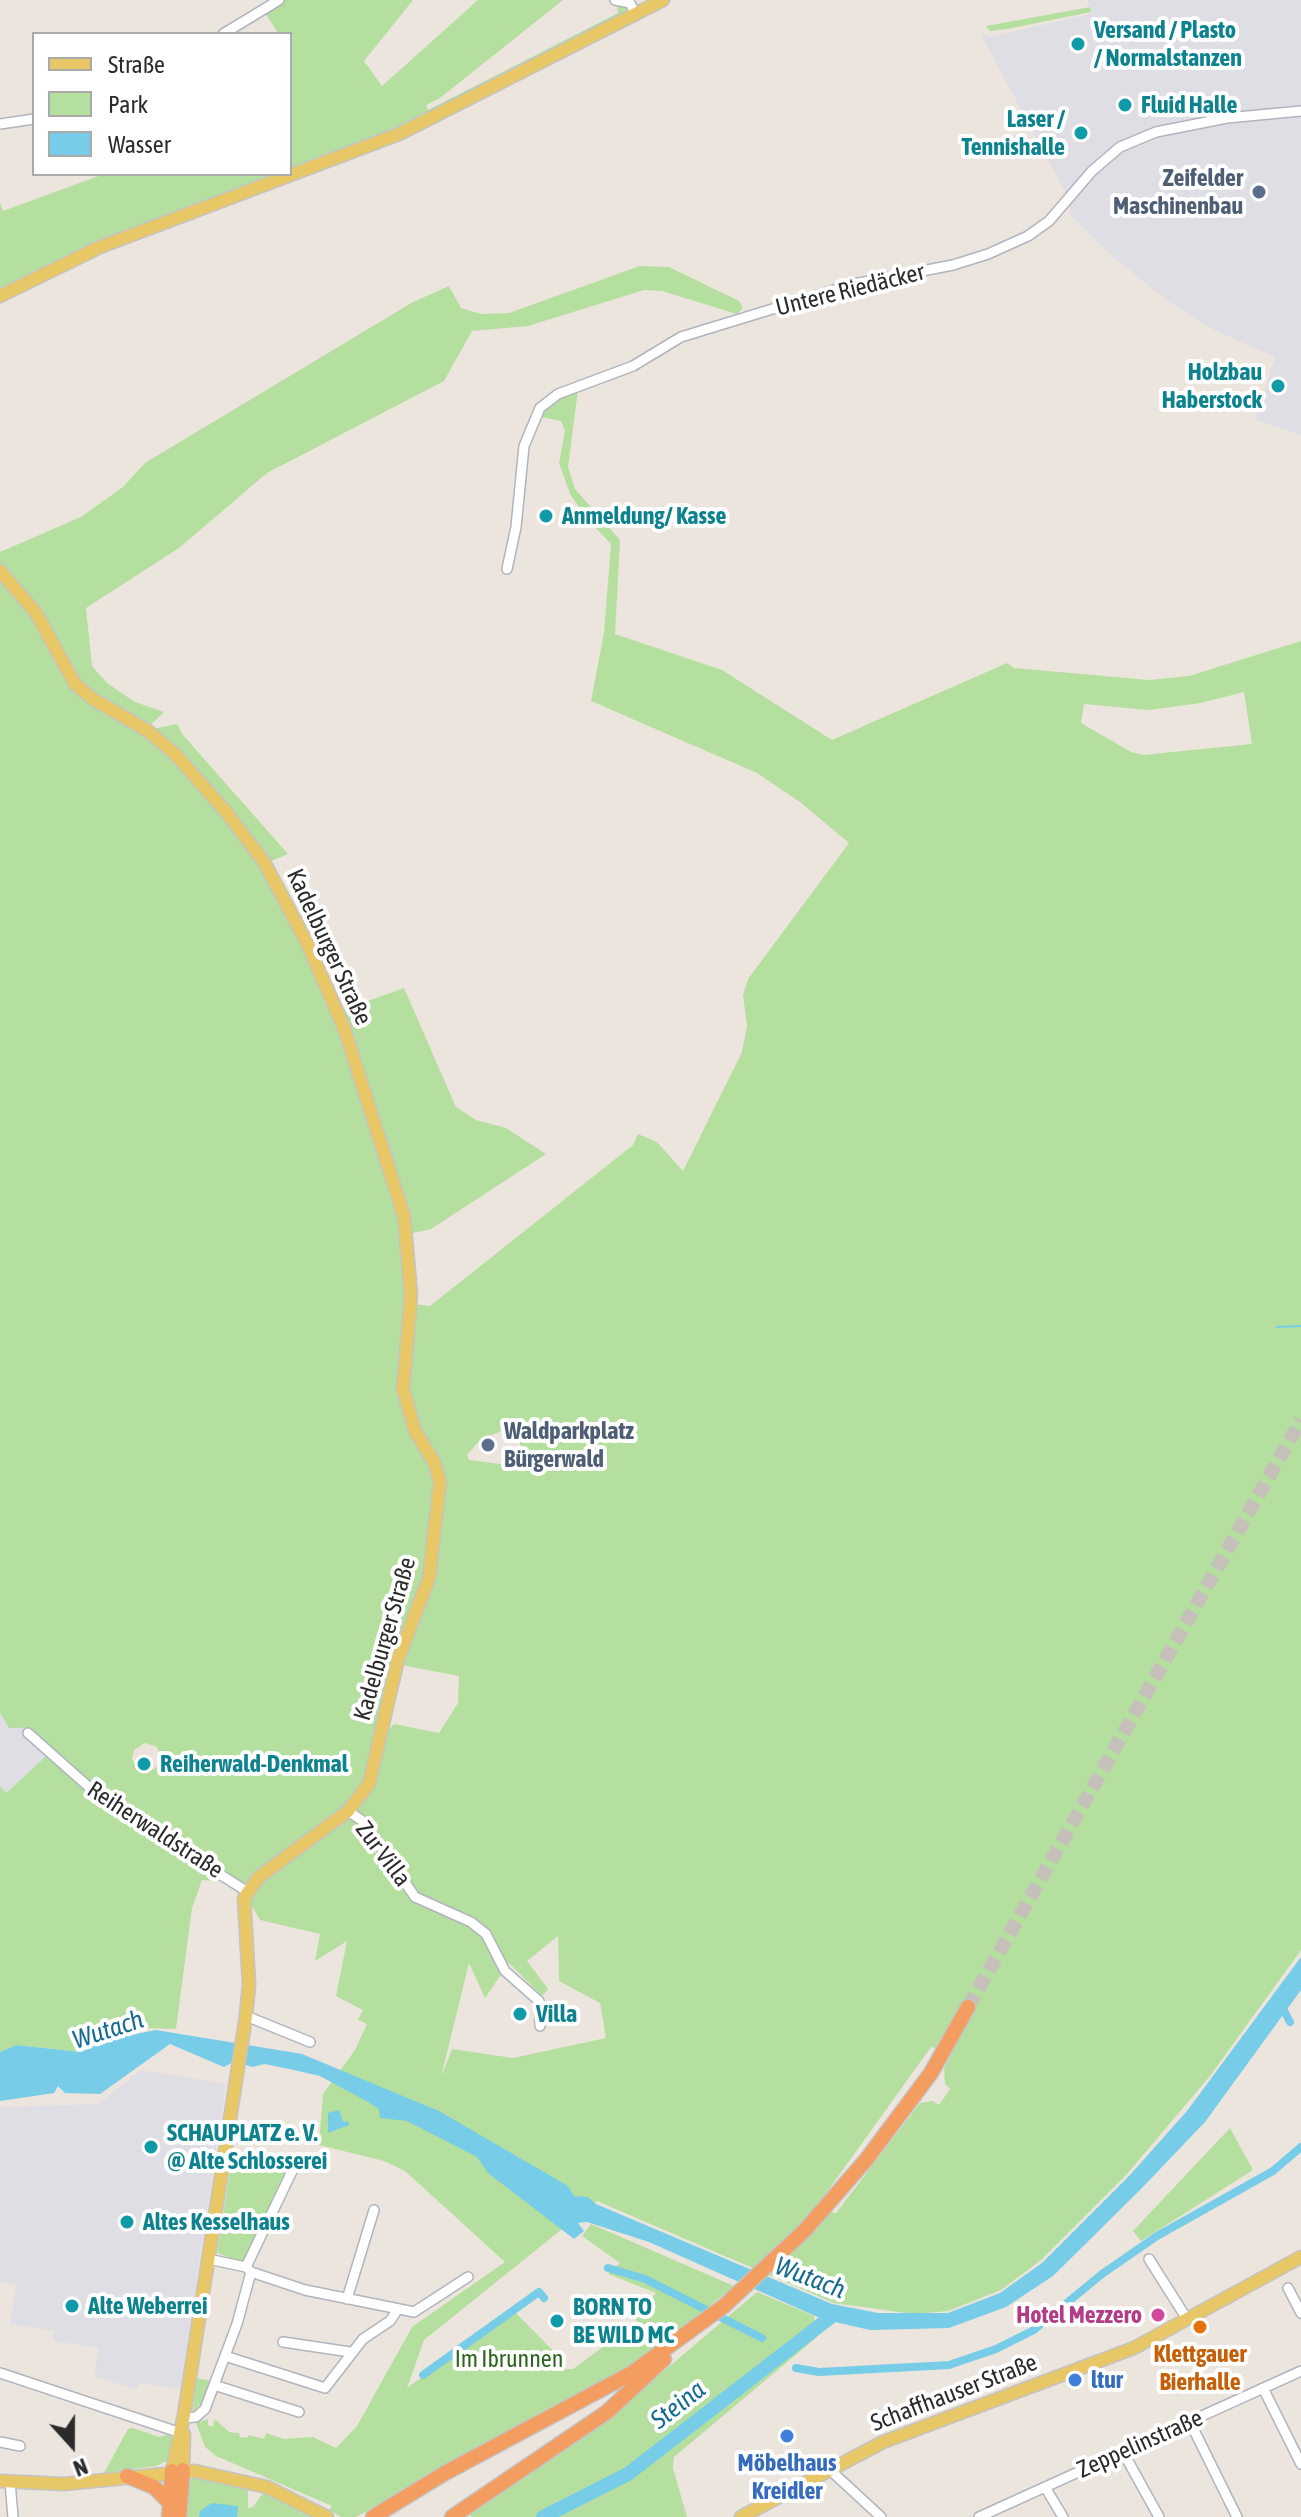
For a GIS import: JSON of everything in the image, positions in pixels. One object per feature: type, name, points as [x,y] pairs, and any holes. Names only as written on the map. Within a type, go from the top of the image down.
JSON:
[{"type":"highway","points":[[373,2517],[632,2373],[683,2338],[775,2261],[866,2160],[931,2073],[968,2007]]},
{"type":"highway","points":[[452,2517],[626,2397],[683,2338]]},
{"type":"highway","points":[[442,2517],[544,2449],[586,2426]]},
{"type":"highway","points":[[169,2510],[178,2471]]},
{"type":"highway","points":[[178,2471],[179,2517]]},
{"type":"highway","points":[[127,2476],[154,2487],[169,2510]]},
{"type":"main road","points":[[292,174],[399,134],[663,0]]},
{"type":"main road","points":[[0,296],[100,247],[288,176]]},
{"type":"main road","name":"Kadelburger Straße","points":[[0,571],[36,613],[75,684],[93,699],[130,718],[175,754],[264,862],[333,999],[400,1202],[411,1295],[403,1389],[415,1431],[434,1462],[441,1496],[429,1578],[398,1659],[376,1765],[369,1784],[348,1811],[266,1871],[248,1892]]},
{"type":"main road","points":[[178,2471],[183,2418],[246,2016],[249,1984],[244,1898],[248,1892]]},
{"type":"main road","name":"Schaffhauser Straße","points":[[741,2517],[883,2442],[1119,2354],[1301,2257]]},
{"type":"main road","points":[[182,2437],[209,2472]]},
{"type":"main road","points":[[5,2482],[64,2484],[178,2471],[209,2472],[267,2487],[327,2517]]},
{"type":"street","points":[[226,32],[279,0]]},
{"type":"street","points":[[615,0],[630,3],[635,13]]},
{"type":"street","name":"Untere Riedäcker","points":[[507,569],[516,527],[524,446],[540,408],[558,394],[618,373],[681,337],[854,284],[988,254],[1028,236],[1049,221],[1092,171],[1120,147],[1156,132],[1227,118],[1301,111]]},
{"type":"street","points":[[0,124],[32,119]]},
{"type":"street","name":"Reiherwaldstraße","points":[[28,1733],[108,1804],[248,1892]]},
{"type":"street","name":"Zur Villa","points":[[348,1811],[364,1822],[415,1897],[471,1922],[486,1934],[505,1971],[539,2001],[540,2026]]},
{"type":"street","points":[[246,2016],[310,2042]]},
{"type":"street","points":[[183,2418],[201,2413],[214,2385],[248,2270],[295,2165]]},
{"type":"street","points":[[347,2299],[374,2210]]},
{"type":"street","points":[[208,2259],[347,2299],[414,2312],[468,2277]]},
{"type":"street","points":[[1149,2259],[1187,2319]]},
{"type":"street","points":[[1288,2288],[1301,2313]]},
{"type":"street","points":[[225,2356],[325,2388],[350,2352],[390,2321],[398,2309]]},
{"type":"street","points":[[283,2342],[350,2352]]},
{"type":"street","name":"Zeppelinstraße","points":[[979,2517],[1301,2371]]},
{"type":"street","points":[[0,2373],[182,2437]]},
{"type":"street","points":[[214,2385],[299,2412]]},
{"type":"street","points":[[1263,2388],[1301,2464]]},
{"type":"street","points":[[1190,2422],[1237,2517]]},
{"type":"street","points":[[0,2442],[20,2446]]},
{"type":"street","points":[[1123,2452],[1159,2517]]},
{"type":"street","points":[[829,2469],[881,2517]]},
{"type":"street","points":[[5,2482],[13,2517]]},
{"type":"street","points":[[1045,2487],[1063,2517]]},
{"type":"shaded area","points":[[1088,0],[1301,0],[1301,435],[1256,420],[1275,357],[1212,329],[1169,302],[1112,256],[1071,216],[1068,197],[979,31],[989,37],[1091,14]]},
{"type":"shaded area","points":[[0,1713],[9,1728],[30,1728],[54,1750],[5,1793],[0,1786]]},
{"type":"shaded area","points":[[141,2070],[226,2084],[180,2389],[140,2383],[136,2389],[94,2377],[99,2348],[53,2341],[54,2331],[10,2324],[16,2285],[0,2282],[0,2107],[98,2104]]},
{"type":"green space","points":[[285,0],[413,0],[364,61],[382,86],[478,0],[563,0],[440,98],[426,105],[428,110],[618,13],[617,4],[626,5],[629,11],[402,128],[292,170],[292,32],[278,32],[265,13]]},
{"type":"green space","points":[[1090,7],[1091,12],[1007,29],[990,31],[986,26]]},
{"type":"green space","points":[[99,176],[276,176],[102,240],[0,291],[0,203],[3,211]]},
{"type":"green space","name":"Im Ibrunnen","points":[[640,266],[669,267],[739,301],[743,308],[737,314],[662,291],[644,290],[528,326],[472,331],[444,381],[267,473],[179,548],[86,608],[92,666],[107,683],[135,702],[164,712],[142,733],[183,769],[253,853],[271,882],[334,1013],[404,988],[456,1107],[476,1120],[506,1128],[546,1154],[431,1229],[409,1234],[414,1304],[430,1306],[633,1145],[638,1134],[657,1142],[683,1171],[742,1052],[747,1026],[743,995],[748,979],[849,843],[800,802],[757,773],[591,701],[604,633],[611,544],[588,520],[570,494],[559,463],[565,431],[561,421],[541,417],[552,403],[578,390],[568,467],[575,489],[620,540],[615,634],[722,670],[832,740],[1007,663],[1014,668],[1149,680],[1189,676],[1301,641],[1301,1950],[1210,2076],[1127,2174],[1041,2260],[1001,2290],[948,2311],[913,2314],[834,2303],[597,2201],[424,2340],[407,2388],[514,2311],[566,2364],[566,2369],[573,2369],[637,2322],[634,2314],[656,2293],[608,2274],[620,2263],[582,2236],[591,2224],[734,2286],[645,2359],[356,2517],[341,2517],[329,2510],[332,2506],[216,2456],[205,2447],[196,2423],[208,2419],[208,2425],[213,2427],[214,2420],[229,2432],[247,2438],[249,2435],[264,2439],[266,2433],[284,2439],[313,2437],[336,2448],[357,2426],[412,2327],[505,2262],[405,2171],[384,2161],[319,2145],[323,2094],[355,2050],[367,2024],[358,2020],[363,2010],[336,1996],[347,1941],[315,1961],[320,1934],[260,1920],[250,1903],[258,1884],[202,1880],[192,1908],[176,2029],[141,2028],[101,2038],[81,2052],[16,2045],[0,2052],[0,1786],[6,1793],[53,1750],[30,1728],[9,1728],[0,1713],[0,552],[81,517],[123,487],[145,463],[413,302],[449,286],[461,308],[481,314],[509,313]],"holes":[[[1244,692],[1252,744],[1143,755],[1131,752],[1081,723],[1084,704],[1149,710],[1201,703]],[[517,1425],[522,1456],[516,1465],[507,1469],[501,1464],[469,1460],[467,1455],[481,1439]],[[391,1663],[459,1676],[458,1703],[439,1733],[394,1724],[372,1747]],[[145,1743],[157,1747],[160,1755],[156,1768],[146,1772],[137,1768],[132,1759],[134,1750]],[[558,1936],[559,1981],[600,2003],[606,2038],[513,2058],[452,2049],[441,2077],[469,1963],[485,1998],[509,1963],[542,1996],[548,1989],[527,1961]],[[931,2047],[952,2053],[944,2069],[945,2084],[950,2089],[939,2105],[933,2101],[920,2103],[836,2213],[814,2210]]]},
{"type":"green space","points":[[177,724],[183,735],[288,854],[271,861],[153,729]]},
{"type":"green space","points":[[1230,2128],[1253,2170],[1141,2241],[1133,2231]]},
{"type":"green space","points":[[233,2153],[294,2164],[244,2263],[217,2253]]},
{"type":"green space","points":[[757,2292],[814,2316],[817,2337],[674,2457],[673,2468],[687,2517],[472,2517],[465,2512],[612,2415]]},
{"type":"green space","points":[[196,2378],[212,2381],[206,2398],[193,2412]]},
{"type":"green space","points":[[128,2429],[159,2437],[170,2434],[173,2443],[169,2460],[156,2466],[104,2473]]},
{"type":"green space","points":[[198,2477],[248,2488],[248,2508],[253,2507],[263,2493],[310,2517],[183,2517],[187,2481]]},
{"type":"water","points":[[1301,1957],[1301,1990],[1205,2122],[1053,2276],[1006,2307],[949,2328],[870,2330],[822,2319],[649,2242],[587,2222],[578,2223],[584,2231],[574,2239],[488,2173],[477,2157],[407,2121],[380,2118],[379,2109],[320,2076],[265,2064],[252,2067],[235,2061],[224,2067],[170,2044],[100,2094],[65,2093],[58,2086],[54,2093],[0,2101],[0,2052],[16,2045],[81,2052],[106,2040],[156,2030],[302,2054],[439,2111],[568,2186],[574,2196],[588,2197],[596,2204],[832,2304],[878,2313],[948,2313],[1000,2293],[1042,2263],[1130,2175],[1187,2111]]},
{"type":"water","points":[[339,2110],[343,2122],[348,2121],[349,2125],[328,2133],[328,2113]]},
{"type":"water","points":[[212,2503],[238,2506],[237,2517],[199,2517],[200,2511]]},
{"type":"waterway","points":[[1277,1327],[1301,1326]]},
{"type":"waterway","points":[[1281,2005],[1290,2022]]},
{"type":"waterway","points":[[796,2368],[819,2372],[949,2365],[996,2349],[1034,2330],[1102,2274],[1157,2236],[1273,2171],[1301,2147]]},
{"type":"waterway","points":[[608,2268],[645,2279],[762,2338]]},
{"type":"waterway","points":[[423,2375],[539,2292],[544,2298]]},
{"type":"waterway","name":"Steina","points":[[543,2517],[628,2474],[832,2316]]},
{"type":"tunnel","points":[[968,2007],[1301,1420]]},
{"type":"place","name":"Versand / Plasto / Normalstanzen","points":[[1078,44]]},
{"type":"place","name":"Fluid Halle","points":[[1125,105]]},
{"type":"place","name":"Laser / Tennishalle","points":[[1081,133]]},
{"type":"place","name":"Zeifelder Maschinenbau","points":[[1259,192]]},
{"type":"place","name":"Holzbau Haberstock","points":[[1278,386]]},
{"type":"place","name":"Anmeldung/ Kasse","points":[[546,516]]},
{"type":"place","name":"Waldparkplatz Bürgerwald","points":[[488,1445]]},
{"type":"place","name":"Reiherwald-Denkmal","points":[[144,1764]]},
{"type":"place","name":"Villa","points":[[520,2014]]},
{"type":"place","name":"SCHAUPLATZ e. V. @ Alte Schlosserei","points":[[151,2147]]},
{"type":"place","name":"Altes Kesselhaus","points":[[127,2222]]},
{"type":"place","name":"Alte Weberrei","points":[[72,2306]]},
{"type":"place","name":"Hotel Mezzero","points":[[1158,2315]]},
{"type":"place","name":"BORN TO BE WILD MC","points":[[557,2321]]},
{"type":"place","name":"Klettgauer Bierhalle","points":[[1200,2327]]},
{"type":"place","name":"ltur","points":[[1075,2380]]},
{"type":"place","name":"Möbelhaus Kreidler","points":[[787,2436]]},
{"type":"water label","name":"Wutach","points":[[108,2030]]},
{"type":"water label","name":"Wutach","points":[[810,2278]]}]
